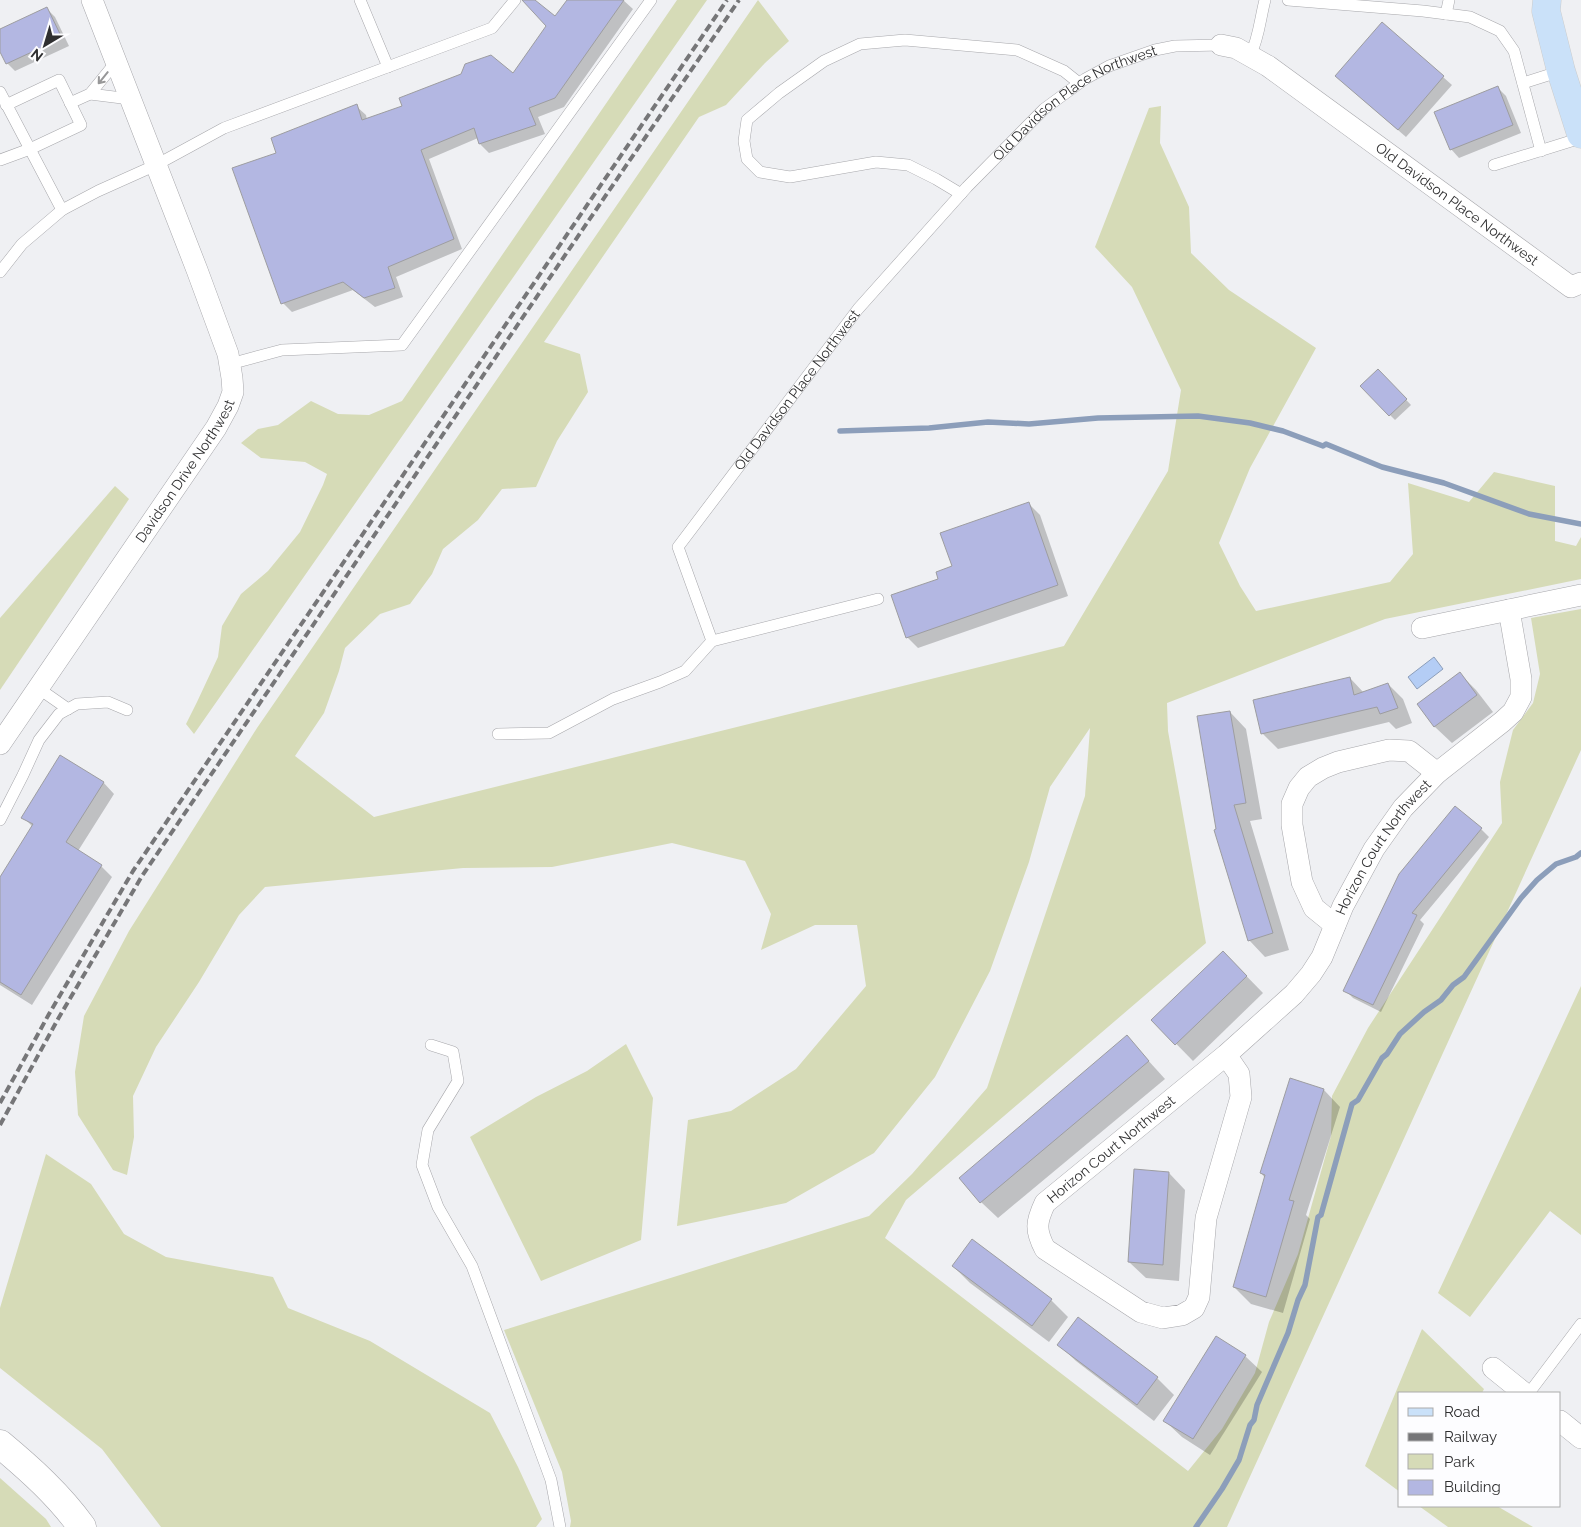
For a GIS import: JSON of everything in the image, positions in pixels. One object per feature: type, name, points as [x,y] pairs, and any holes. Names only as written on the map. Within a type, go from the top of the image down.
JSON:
[{"type":"main road","points":[[1547,0],[1546,11],[1561,71],[1581,134]]},
{"type":"main road","points":[[0,1444],[38,1476],[82,1527]]},
{"type":"street","name":"Davidson Drive Northwest","points":[[0,744],[216,428],[233,392],[228,354],[92,0]]},
{"type":"street","name":"Old Davidson Place Northwest","points":[[1222,45],[1236,48],[1276,72],[1578,288]]},
{"type":"street","points":[[1422,628],[1581,595]]},
{"type":"street","name":"Horizon Court Northwest","points":[[1226,1055],[1239,1074],[1241,1097],[1206,1218],[1199,1297],[1194,1308],[1182,1316],[1163,1318],[1141,1312],[1045,1249],[1038,1236],[1038,1219],[1045,1203],[1226,1055],[1294,994],[1311,974],[1322,957],[1343,906],[1374,849],[1403,808],[1437,773],[1502,722],[1512,712],[1521,697],[1521,679],[1509,610]]},
{"type":"street","name":"Horizon Court Northwest","points":[[1335,925],[1314,908],[1302,882],[1292,825],[1292,804],[1299,788],[1308,777],[1323,768],[1338,762],[1389,750],[1409,751],[1437,773]]},
{"type":"street","points":[[1493,1368],[1523,1392]]},
{"type":"street","points":[[1561,1422],[1581,1438]]},
{"type":"lane","points":[[360,0],[388,67]]},
{"type":"lane","points":[[0,272],[22,244],[62,210],[98,191],[156,165],[224,128],[492,28],[515,0]]},
{"type":"lane","points":[[230,364],[282,350],[402,345],[651,0]]},
{"type":"lane","points":[[1250,56],[1257,43],[1265,0]]},
{"type":"lane","points":[[1288,0],[1470,17],[1500,31],[1514,51],[1541,151]]},
{"type":"lane","points":[[1446,14],[1449,0]]},
{"type":"lane","points":[[961,194],[936,178],[908,164],[876,162],[790,177],[760,172],[747,159],[744,141],[747,120],[779,93],[824,61],[860,44],[904,40],[1017,50],[1064,71],[1079,83]]},
{"type":"lane","name":"Old Davidson Place Northwest","points":[[712,641],[678,546],[858,309],[1019,132],[1044,109],[1079,83],[1109,66],[1154,50],[1175,46],[1222,45]]},
{"type":"lane","points":[[70,103],[90,94],[116,62]]},
{"type":"lane","points":[[1523,83],[1561,71]]},
{"type":"lane","points":[[2,155],[30,149],[81,126],[59,80],[6,105]]},
{"type":"lane","points":[[0,92],[62,210]]},
{"type":"lane","points":[[90,94],[130,99]]},
{"type":"lane","points":[[1494,165],[1581,138]]},
{"type":"lane","points":[[498,734],[549,733],[613,698],[660,682],[685,671],[712,641],[878,598]]},
{"type":"lane","points":[[38,688],[68,709]]},
{"type":"lane","points":[[0,820],[39,740],[59,714],[77,704],[108,702],[127,710]]},
{"type":"lane","points":[[431,1045],[453,1052],[458,1081],[428,1130],[422,1165],[438,1207],[472,1266],[551,1480],[560,1527]]},
{"type":"lane","points":[[1530,1392],[1581,1324]]},
{"type":"green space","points":[[677,0],[707,0],[194,734],[186,724],[218,657],[222,626],[241,594],[268,571],[300,532],[327,474],[305,462],[261,458],[241,443],[258,429],[278,425],[311,401],[338,414],[369,415],[402,401]]},
{"type":"green space","points":[[758,0],[789,41],[765,63],[726,105],[699,117],[544,342],[580,354],[588,392],[557,441],[536,487],[502,489],[478,520],[443,549],[432,574],[410,604],[380,614],[345,648],[324,713],[295,756],[374,817],[1064,646],[1168,471],[1181,390],[1132,287],[1095,247],[1149,108],[1161,106],[1160,143],[1189,207],[1191,253],[1229,290],[1316,348],[1250,468],[1219,543],[1240,586],[1256,611],[1390,582],[1413,554],[1408,483],[1469,502],[1494,472],[1555,486],[1555,541],[1576,546],[1581,537],[1581,579],[1385,619],[1167,703],[1168,731],[1206,943],[906,1200],[885,1238],[1188,1471],[1222,1429],[1255,1373],[1269,1322],[1298,1254],[1331,1136],[1332,1096],[1368,1028],[1502,823],[1500,782],[1513,730],[1533,703],[1540,674],[1531,618],[1581,609],[1581,750],[1227,1527],[570,1527],[571,1521],[562,1472],[504,1330],[869,1216],[912,1174],[987,1088],[1085,796],[1090,728],[1050,787],[1029,862],[990,971],[935,1077],[874,1153],[786,1203],[677,1226],[688,1120],[731,1111],[796,1069],[866,986],[857,925],[815,925],[761,950],[771,914],[745,861],[672,843],[552,867],[463,868],[265,887],[239,915],[199,982],[156,1047],[133,1096],[134,1137],[127,1175],[113,1170],[78,1115],[75,1072],[84,1016],[129,931],[257,728]]},
{"type":"green space","points":[[115,486],[129,499],[0,690],[0,618]]},
{"type":"green space","points":[[1581,986],[1581,1235],[1550,1211],[1470,1317],[1438,1293]]},
{"type":"green space","points":[[626,1044],[653,1098],[641,1240],[541,1281],[470,1137],[536,1097],[587,1071]]},
{"type":"green space","points":[[46,1154],[91,1184],[124,1234],[166,1257],[273,1277],[288,1308],[370,1341],[490,1413],[542,1519],[536,1527],[161,1527],[102,1449],[0,1368],[0,1308]]},
{"type":"green space","points":[[1422,1329],[1484,1389],[1482,1392],[1398,1392],[1398,1491],[1365,1466]]},
{"type":"green space","points":[[0,1478],[46,1519],[51,1527],[0,1527]]},
{"type":"green space","points":[[1420,1507],[1499,1507],[1533,1527],[1448,1527]]},
{"type":"water","points":[[1434,657],[1443,669],[1417,689],[1408,677]]},
{"type":"building","points":[[522,0],[535,0],[555,16],[567,0],[624,0],[555,98],[529,108],[536,125],[479,144],[474,128],[421,150],[454,239],[388,267],[395,288],[364,298],[343,282],[281,304],[232,168],[276,153],[271,138],[357,104],[362,120],[402,106],[399,98],[461,74],[465,64],[491,55],[513,73],[546,26]]},
{"type":"building","points":[[47,7],[62,38],[6,64],[0,52],[0,29]]},
{"type":"building","points":[[1382,22],[1444,76],[1398,130],[1335,76]]},
{"type":"building","points":[[1498,86],[1513,125],[1450,150],[1434,112]]},
{"type":"building","points":[[1378,369],[1407,399],[1389,416],[1360,386]]},
{"type":"building","points":[[1029,502],[1058,585],[906,638],[891,595],[938,579],[936,572],[952,566],[940,533]]},
{"type":"building","points":[[1460,672],[1477,695],[1434,727],[1417,704]]},
{"type":"building","points":[[1350,677],[1354,695],[1388,683],[1398,708],[1380,714],[1377,707],[1261,734],[1253,700]]},
{"type":"building","points":[[1230,711],[1246,803],[1234,805],[1273,933],[1248,941],[1214,830],[1216,829],[1197,716]]},
{"type":"building","points":[[60,755],[104,782],[66,842],[102,865],[21,995],[0,982],[0,877],[33,824],[21,818]]},
{"type":"building","points":[[1455,806],[1482,828],[1412,913],[1417,915],[1373,1005],[1343,991],[1399,874]]},
{"type":"building","points":[[1223,951],[1247,976],[1175,1045],[1151,1020]]},
{"type":"building","points":[[1127,1035],[1149,1061],[980,1203],[959,1178]]},
{"type":"building","points":[[1290,1078],[1324,1089],[1289,1200],[1294,1201],[1266,1297],[1233,1287],[1265,1175],[1260,1173]]},
{"type":"building","points":[[1134,1169],[1169,1172],[1163,1265],[1128,1262]]},
{"type":"building","points":[[972,1239],[1052,1299],[1032,1326],[952,1266]]},
{"type":"building","points":[[1078,1317],[1158,1377],[1137,1405],[1057,1345]]},
{"type":"building","points":[[1216,1336],[1246,1355],[1193,1439],[1163,1421]]},
{"type":"waterway","points":[[840,431],[929,428],[988,422],[1029,424],[1098,418],[1198,416],[1250,423],[1283,431],[1323,446],[1326,444],[1382,467],[1444,483],[1529,514],[1581,524]]},
{"type":"waterway","points":[[1196,1527],[1239,1460],[1250,1425],[1254,1420],[1257,1405],[1288,1333],[1298,1300],[1305,1285],[1318,1217],[1321,1215],[1352,1104],[1358,1100],[1382,1058],[1387,1054],[1400,1034],[1424,1012],[1441,1000],[1453,985],[1464,977],[1521,898],[1537,880],[1556,864],[1576,857],[1581,853]]},
{"type":"railway","points":[[0,1103],[49,1014],[133,871],[727,0]]},
{"type":"railway","points":[[0,1125],[58,1019],[142,876],[739,0]]}]
